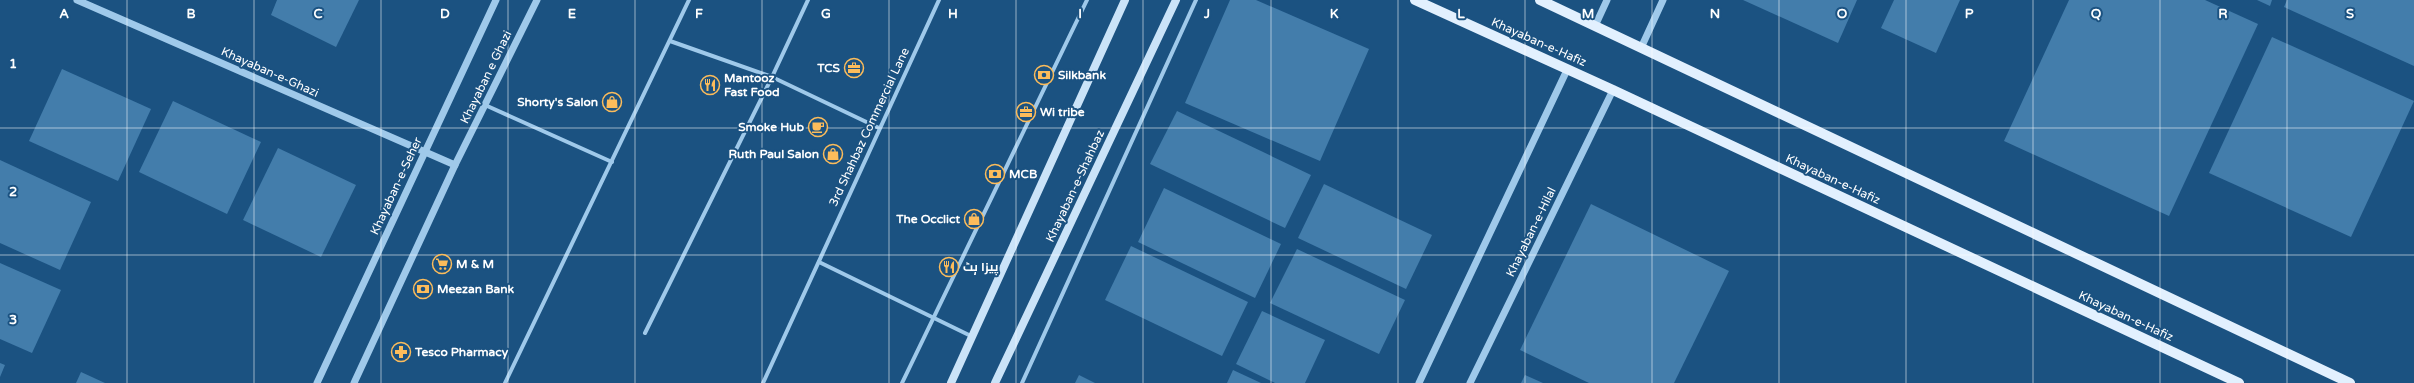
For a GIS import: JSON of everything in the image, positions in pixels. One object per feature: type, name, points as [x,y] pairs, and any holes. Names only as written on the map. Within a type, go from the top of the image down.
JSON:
[{"type":"main road","points":[[951,383],[1125,0]]},
{"type":"main road","name":"Khayaban-e-Shahbaz","points":[[995,383],[1176,0]]},
{"type":"main road","name":"Khayaban-e-Hafiz","points":[[1415,0],[1613,90],[2239,383]]},
{"type":"main road","points":[[1540,0],[2350,383]]},
{"type":"street","name":"Khayaban-e-Ghazi","points":[[77,0],[455,165]]},
{"type":"street","name":"Khayaban-e-Seher","points":[[317,383],[424,151],[496,0]]},
{"type":"street","name":"Khayaban e Ghazi","points":[[455,165],[537,0]]},
{"type":"street","points":[[505,383],[689,0]]},
{"type":"street","points":[[645,333],[808,0]]},
{"type":"street","name":"3rd Shahbaz Commercial Lane","points":[[763,383],[939,0]]},
{"type":"street","points":[[902,383],[933,316],[1087,0]]},
{"type":"street","points":[[1022,383],[1196,0]]},
{"type":"street","points":[[1595,26],[1607,0]]},
{"type":"street","points":[[1641,48],[1663,0]]},
{"type":"street","points":[[670,41],[772,76],[879,128]]},
{"type":"street","points":[[1419,383],[1567,70]]},
{"type":"street","name":"Khayaban-e-Hilal","points":[[1470,383],[1613,90]]},
{"type":"street","points":[[485,105],[612,162]]},
{"type":"street","points":[[354,383],[455,165]]},
{"type":"street","points":[[819,262],[933,316],[973,337]]},
{"type":"building","points":[[277,0],[359,0],[336,47],[271,15]]},
{"type":"building","points":[[1230,0],[1256,0],[1369,49],[1320,161],[1185,103]]},
{"type":"building","points":[[1743,0],[1857,0],[1838,43]]},
{"type":"building","points":[[1894,0],[1960,0],[1936,53],[1881,28]]},
{"type":"building","points":[[2069,0],[2205,0],[2258,24],[2169,216],[2004,141]]},
{"type":"building","points":[[2257,0],[2272,0],[2270,6]]},
{"type":"building","points":[[2287,0],[2414,0],[2414,66],[2284,7]]},
{"type":"building","points":[[2272,37],[2414,101],[2351,237],[2209,173]]},
{"type":"building","points":[[62,69],[151,109],[118,181],[29,141]]},
{"type":"building","points":[[173,101],[261,142],[227,214],[139,172]]},
{"type":"building","points":[[1177,111],[1311,175],[1285,228],[1150,164]]},
{"type":"building","points":[[278,148],[356,185],[321,257],[243,220]]},
{"type":"building","points":[[0,160],[91,202],[60,270],[0,243]]},
{"type":"building","points":[[1324,184],[1432,235],[1406,289],[1298,238]]},
{"type":"building","points":[[1164,188],[1281,244],[1255,298],[1138,242]]},
{"type":"building","points":[[1591,204],[1729,271],[1674,383],[1589,383],[1520,350]]},
{"type":"building","points":[[1131,246],[1248,302],[1222,356],[1105,300]]},
{"type":"building","points":[[1297,249],[1405,300],[1379,354],[1270,303]]},
{"type":"building","points":[[0,263],[61,290],[32,353],[0,339]]},
{"type":"building","points":[[1262,311],[1325,340],[1305,383],[1275,383],[1236,364]]},
{"type":"building","points":[[0,363],[5,365],[0,377]]},
{"type":"building","points":[[1233,370],[1261,383],[1227,383]]},
{"type":"building","points":[[81,372],[105,383],[76,383]]},
{"type":"building","points":[[1079,375],[1095,383],[1075,383]]},
{"type":"building","points":[[1525,375],[1543,383],[1521,383]]},
{"type":"place","name":"TCS","points":[[854,68]]},
{"type":"place","name":"Silkbank","points":[[1044,75]]},
{"type":"place","name":"Mantooz Fast Food","points":[[710,85]]},
{"type":"place","name":"Shorty's Salon","points":[[612,102]]},
{"type":"place","name":"Wi tribe","points":[[1026,112]]},
{"type":"place","name":"Smoke Hub","points":[[818,127]]},
{"type":"place","name":"Ruth Paul Salon","points":[[833,154]]},
{"type":"place","name":"MCB","points":[[995,174]]},
{"type":"place","name":"The Occlict","points":[[974,219]]},
{"type":"place","name":"M & M","points":[[442,264]]},
{"type":"place","name":"پیزا ہٹ","points":[[949,267]]},
{"type":"place","name":"Meezan Bank","points":[[423,289]]},
{"type":"place","name":"Tesco Pharmacy","points":[[401,352]]}]
